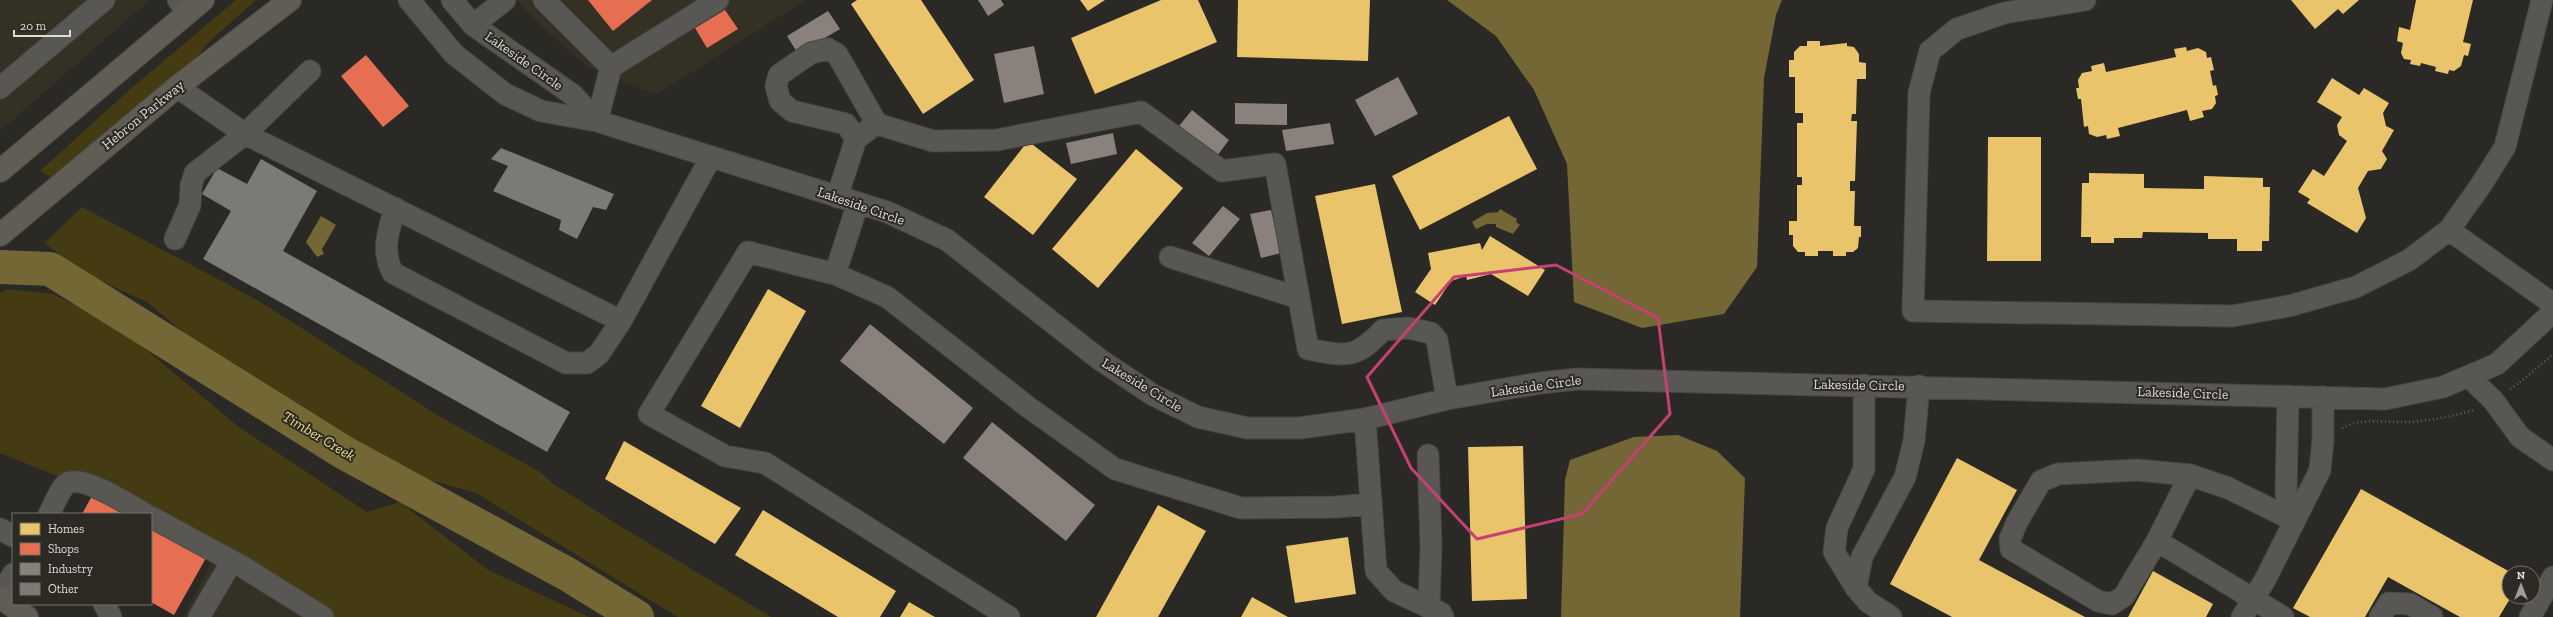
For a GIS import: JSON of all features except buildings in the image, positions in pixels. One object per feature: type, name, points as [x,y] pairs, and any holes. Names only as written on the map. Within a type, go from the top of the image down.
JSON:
[{"type":"main road","name":"Hebron Parkway","points":[[0,234],[177,87],[290,0]]},
{"type":"main road","points":[[6,166],[190,4]]},
{"type":"main road","points":[[0,596],[27,617]]},
{"type":"street","points":[[0,88],[104,0]]},
{"type":"street","name":"Lakeside Circle","points":[[409,0],[454,54],[505,94],[541,111],[597,121],[887,212],[947,240],[1098,359],[1153,395],[1198,417],[1247,428],[1300,428],[1365,419],[1447,399],[1540,382],[1577,379],[1919,386],[2386,399],[2443,387],[2497,364],[2553,312]]},
{"type":"street","name":"Lakeside Circle","points":[[452,0],[473,25],[574,95],[597,121]]},
{"type":"street","points":[[473,25],[505,0]]},
{"type":"street","points":[[544,0],[611,67]]},
{"type":"street","points":[[2085,0],[1998,15],[1958,29],[1930,51],[1919,93],[1913,311],[2232,316],[2289,306],[2356,287],[2409,260],[2449,230],[2505,147],[2542,0]]},
{"type":"street","points":[[597,121],[611,67],[708,2]]},
{"type":"street","points":[[856,138],[846,124],[792,111],[780,101],[776,86],[779,76],[811,53],[828,49],[837,54],[877,124],[933,141],[997,140],[1141,112],[1222,171],[1275,164],[1308,349],[1342,355],[1365,348],[1383,330],[1408,328],[1431,333],[1437,340],[1447,399]]},
{"type":"street","points":[[175,239],[190,205],[191,186],[195,172],[244,134],[310,71]]},
{"type":"street","points":[[177,87],[244,134],[621,321]]},
{"type":"street","points":[[837,196],[856,138],[877,124]]},
{"type":"street","points":[[395,208],[386,239],[387,261],[393,273],[566,363],[587,363],[600,354],[621,321],[711,157]]},
{"type":"street","points":[[835,274],[858,203]]},
{"type":"street","points":[[2449,230],[2553,304]]},
{"type":"street","points":[[1010,617],[765,463],[725,456],[649,414],[748,252],[835,274],[887,297],[1028,406],[1115,469],[1241,508],[1336,507],[1371,504]]},
{"type":"street","points":[[1170,257],[1299,298]]},
{"type":"street","points":[[2469,377],[2493,400],[2520,437],[2553,460]]},
{"type":"street","points":[[1864,385],[1864,469],[1837,528],[1834,552],[1856,588],[1868,602],[1890,617]]},
{"type":"street","points":[[1856,588],[1862,557],[1905,477],[1914,442],[1919,386]]},
{"type":"street","points":[[2288,396],[2286,494],[2294,520]]},
{"type":"street","points":[[2242,617],[2264,580],[2320,470],[2323,440],[2323,397]]},
{"type":"street","points":[[1365,419],[1376,571],[1394,591],[1436,612]]},
{"type":"street","points":[[1428,455],[1431,546],[1436,612]]},
{"type":"street","points":[[2190,475],[2157,541],[2124,596],[2112,604],[2098,601],[2074,588],[2011,549],[2010,539],[2017,522],[2041,481],[2058,474],[2105,470],[2164,471],[2190,475],[2228,488],[2294,520]]},
{"type":"street","points":[[49,513],[66,484],[73,481],[85,482],[143,513]]},
{"type":"street","points":[[152,518],[232,561],[323,617]]},
{"type":"street","points":[[0,529],[12,535]]},
{"type":"street","points":[[2157,541],[2283,617]]},
{"type":"street","points":[[199,617],[232,561]]},
{"type":"street","points":[[0,596],[12,576]]},
{"type":"street","points":[[2530,617],[2553,577]]},
{"type":"street","points":[[2380,617],[2389,603],[2410,604],[2432,617]]},
{"type":"street","points":[[105,605],[111,617]]},
{"type":"highlighted area","points":[[1556,265],[1658,318],[1670,414],[1582,514],[1477,539],[1411,468],[1367,377],[1454,277]]},
{"type":"shaded area","points":[[0,0],[150,0],[0,131]]},
{"type":"shaded area","points":[[236,0],[256,0],[210,41],[191,64],[53,178],[40,171],[127,92]]},
{"type":"shaded area","points":[[516,0],[806,0],[656,95],[589,68],[554,38]]},
{"type":"shaded area","points":[[1447,0],[1782,0],[1776,15],[1764,78],[1757,267],[1724,314],[1642,328],[1574,302],[1567,164],[1534,90],[1496,36]]},
{"type":"shaded area","points":[[82,207],[259,301],[442,418],[540,472],[552,483],[620,526],[771,617],[678,617],[476,493],[408,474],[336,437],[201,347],[147,302],[83,273],[45,243]]},
{"type":"shaded area","points":[[1500,209],[1517,219],[1516,222],[1520,225],[1513,234],[1496,227],[1496,224],[1487,224],[1476,229],[1472,222],[1487,213],[1498,212]]},
{"type":"shaded area","points":[[321,216],[336,225],[322,249],[324,254],[317,257],[306,242]]},
{"type":"shaded area","points":[[8,289],[53,294],[95,315],[139,344],[239,427],[367,512],[400,502],[488,570],[589,617],[333,617],[172,522],[0,453],[0,293]]},
{"type":"shaded area","points":[[1678,435],[1717,451],[1745,478],[1740,617],[1561,617],[1565,480],[1570,460],[1634,437]]},
{"type":"shaded area","points":[[220,546],[339,617],[183,617]]},
{"type":"waterway","name":"Timber Creek","points":[[0,267],[50,269],[343,452],[567,574],[637,617]]}]
